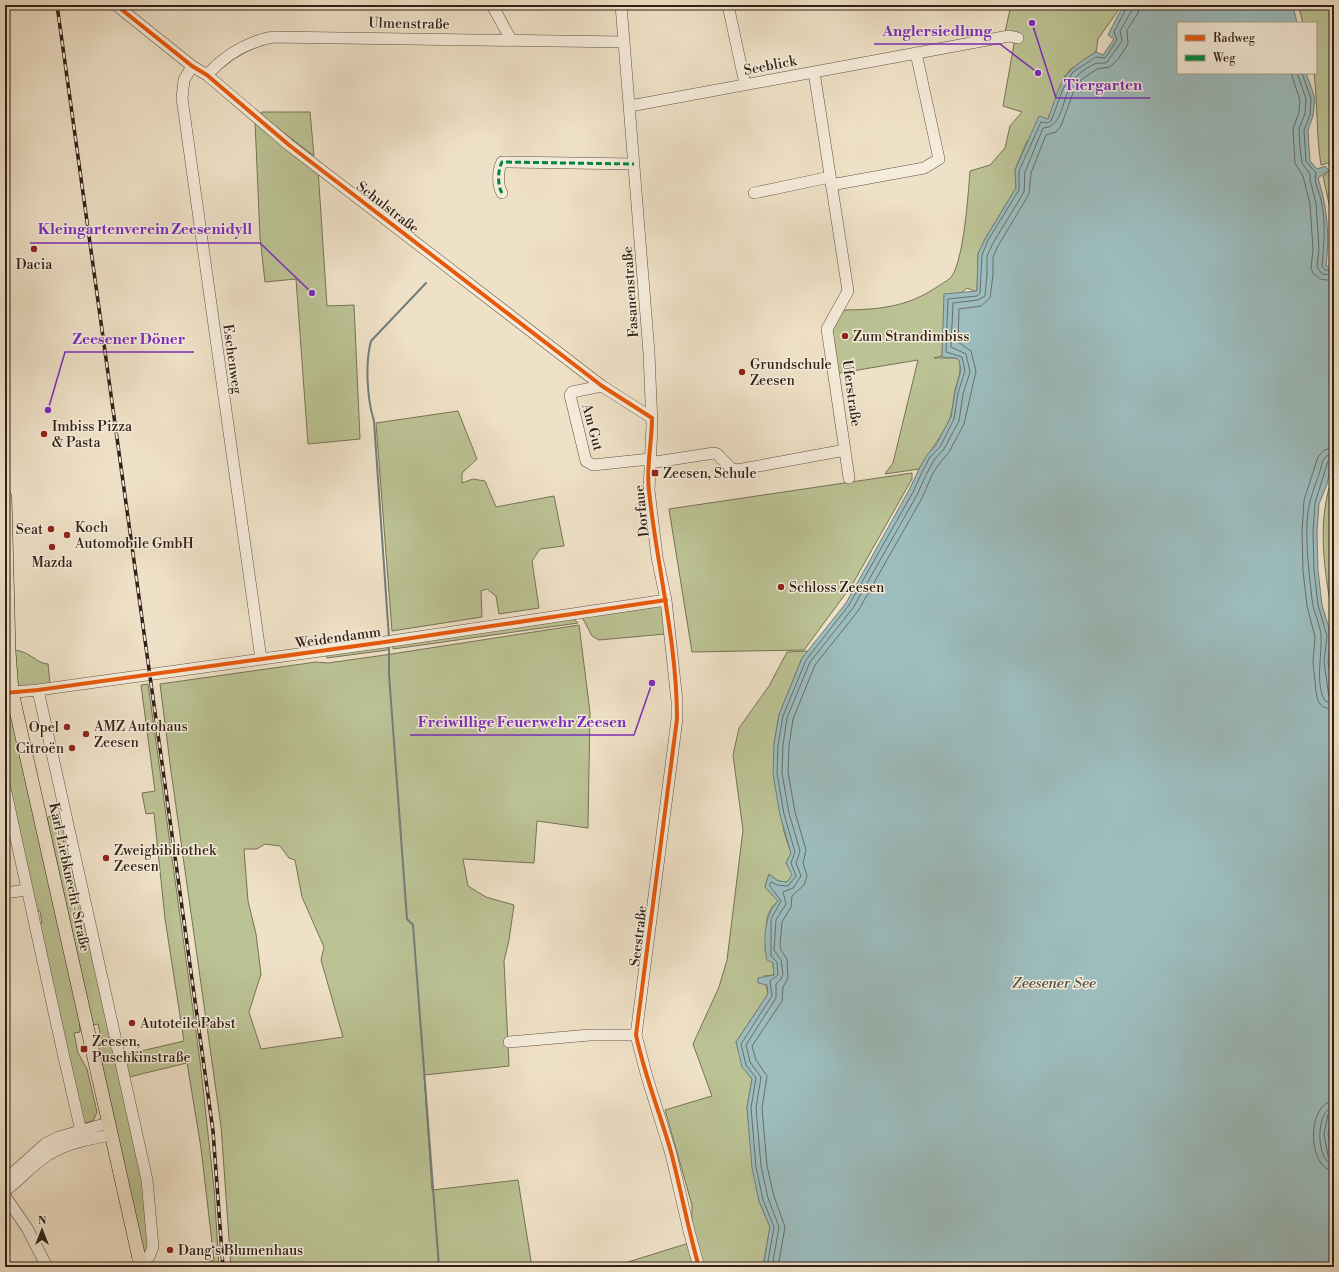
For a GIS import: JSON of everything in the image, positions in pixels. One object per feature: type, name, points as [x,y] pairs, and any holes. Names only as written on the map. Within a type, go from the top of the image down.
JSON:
[{"type":"main road","name":"Karl-Liebknecht-Straße","points":[[5,497],[9,692],[139,1263]]},
{"type":"street","name":"Schulstraße","points":[[116,5],[192,66],[207,75],[289,145],[602,386],[652,418]]},
{"type":"street","points":[[492,5],[509,36],[509,40]]},
{"type":"street","name":"Fasanenstraße","points":[[621,5],[645,291],[652,418]]},
{"type":"street","points":[[728,5],[745,84]]},
{"type":"street","name":"Seeblick","points":[[630,106],[1009,36],[1018,38]]},
{"type":"street","name":"Ulmenstraße","points":[[207,75],[240,48],[259,39],[273,37],[624,42]]},
{"type":"street","points":[[754,193],[924,168],[939,159],[916,53]]},
{"type":"street","name":"Eschenweg","points":[[192,66],[184,80],[182,98],[260,659]]},
{"type":"street","name":"Uferstraße","points":[[814,72],[848,291],[827,329],[849,478]]},
{"type":"street","points":[[502,193],[499,188],[500,167],[502,162],[634,164]]},
{"type":"street","name":"Am Gut","points":[[602,386],[572,392],[570,395],[586,461],[593,465],[649,461]]},
{"type":"street","name":"Dorfaue","points":[[652,418],[649,461],[649,490],[657,557],[666,600]]},
{"type":"street","points":[[649,461],[714,453],[717,454],[732,469],[737,470],[845,450]]},
{"type":"street","name":"Weidendamm","points":[[9,692],[38,690],[389,641],[666,600]]},
{"type":"street","name":"Seestraße","points":[[666,600],[677,700],[677,719],[636,1035],[671,1154],[699,1267]]},
{"type":"street","name":"Karl-Liebknecht-Straße","points":[[38,690],[147,1180],[153,1247],[149,1257],[139,1263]]},
{"type":"street","points":[[5,788],[26,890],[82,1135]]},
{"type":"street","points":[[5,893],[26,890]]},
{"type":"street","points":[[509,1042],[590,1035],[636,1035]]},
{"type":"street","points":[[5,1180],[45,1144],[59,1137],[82,1135],[109,1129]]},
{"type":"street","points":[[5,1191],[47,1155],[82,1135]]},
{"type":"street","points":[[5,1196],[27,1228],[47,1267]]},
{"type":"green space","points":[[1011,5],[1122,5],[1098,39],[1096,52],[1071,69],[1064,77],[1048,119],[1027,141],[1015,170],[1016,188],[985,239],[978,254],[977,292],[967,288],[961,293],[945,295],[942,356],[934,358],[956,358],[959,360],[960,368],[951,415],[947,425],[919,469],[885,474],[893,463],[918,360],[834,374],[828,330],[838,310],[879,308],[904,303],[928,293],[952,276],[960,255],[967,210],[970,171],[990,165],[1005,148],[1010,126],[1022,112],[1003,106],[1014,44],[1018,36],[1003,41]]},
{"type":"green space","points":[[1298,5],[1334,5],[1334,227],[1323,176],[1332,169],[1328,163],[1321,165],[1318,142],[1314,74],[1317,74],[1317,22],[1303,22]]},
{"type":"green space","points":[[262,112],[310,112],[314,156],[261,115]]},
{"type":"green space","points":[[255,121],[318,169],[327,306],[354,305],[360,439],[308,444],[296,279],[265,282],[260,237]]},
{"type":"green space","points":[[458,411],[477,459],[462,473],[462,483],[473,479],[485,481],[496,507],[554,496],[564,546],[540,549],[532,561],[539,608],[499,614],[496,596],[487,589],[481,591],[482,617],[392,631],[376,423]]},
{"type":"green space","points":[[912,473],[912,479],[852,585],[804,650],[692,652],[669,509]]},
{"type":"green space","points":[[1334,473],[1334,624],[1325,567],[1323,529],[1328,491]]},
{"type":"green space","points":[[661,605],[665,634],[599,640],[592,636],[582,617]]},
{"type":"green space","points":[[573,618],[578,623],[393,649],[393,643]]},
{"type":"green space","points":[[579,625],[590,712],[588,828],[537,821],[534,863],[463,859],[468,886],[486,897],[514,905],[509,940],[504,961],[509,1066],[424,1075],[432,1190],[518,1180],[532,1267],[231,1267],[221,1126],[160,684],[316,662],[328,663]],"holes":[[[265,844],[280,846],[289,858],[295,860],[302,897],[324,947],[321,960],[343,1037],[261,1049],[249,1012],[261,974],[256,934],[248,901],[244,849],[257,849]]]},
{"type":"green space","points":[[387,644],[387,650],[327,658],[326,654]]},
{"type":"green space","points":[[14,650],[25,653],[40,662],[48,664],[50,684],[20,688],[16,682]]},
{"type":"green space","points":[[808,651],[802,658],[779,715],[774,744],[784,832],[791,853],[786,863],[793,875],[787,882],[778,881],[769,874],[765,887],[778,901],[771,908],[767,918],[765,951],[773,963],[774,975],[764,976],[768,994],[736,1042],[747,1073],[752,1079],[747,1108],[750,1137],[759,1201],[770,1227],[763,1267],[699,1267],[692,1243],[692,1205],[665,1110],[712,1096],[693,1044],[719,987],[727,960],[743,830],[733,755],[739,728],[769,686],[787,652]]},
{"type":"green space","points":[[148,684],[200,1061],[214,1188],[219,1267],[192,1267],[214,1260],[201,1148],[187,1063],[129,1077],[124,1055],[184,1041],[165,919],[154,813],[146,814],[142,793],[155,791],[141,685]]},
{"type":"green space","points":[[5,712],[10,712],[18,738],[79,1009],[80,1032],[74,1033],[78,1053],[87,1069],[97,1112],[93,1121],[82,1124],[38,924],[42,923],[40,911],[37,911],[34,908],[5,774]]},
{"type":"green space","points":[[55,813],[62,815],[67,837],[63,838],[71,871],[76,870],[138,1147],[150,1247],[144,1253],[97,1042],[102,1041],[98,1024],[93,1025],[47,818]]},
{"type":"green space","points":[[689,1243],[695,1267],[612,1267]]},
{"type":"water","name":"Zeesener See","points":[[1125,5],[1293,5],[1297,22],[1177,22],[1177,74],[1306,74],[1315,98],[1313,116],[1308,130],[1310,161],[1317,169],[1325,166],[1329,170],[1318,178],[1324,199],[1328,232],[1326,266],[1334,267],[1334,452],[1327,484],[1319,504],[1317,532],[1318,570],[1322,605],[1331,635],[1328,661],[1334,705],[1334,1107],[1328,1134],[1334,1166],[1334,1267],[763,1267],[770,1227],[759,1201],[752,1168],[747,1107],[752,1079],[742,1067],[736,1042],[768,994],[767,985],[758,983],[758,978],[774,975],[773,963],[767,960],[765,937],[767,921],[773,907],[778,901],[765,887],[769,874],[778,881],[787,882],[792,875],[786,863],[791,853],[780,815],[773,774],[774,744],[779,715],[802,658],[846,603],[909,490],[919,469],[927,455],[936,445],[951,417],[955,392],[961,370],[959,360],[956,358],[942,357],[944,294],[977,291],[978,254],[985,239],[1016,188],[1015,170],[1039,116],[1048,119],[1063,80],[1075,66],[1096,52],[1103,55],[1114,39],[1108,35],[1119,13]]},
{"type":"waterway","points":[[389,638],[374,421],[368,392],[367,370],[369,350],[371,341],[426,283]]},
{"type":"waterway","points":[[389,644],[389,674],[407,919],[413,925],[439,1267]]},
{"type":"railway","points":[[57,5],[213,1131],[223,1267]]},
{"type":"marked path","points":[[502,193],[499,186],[502,162],[634,164]]},
{"type":"cycle path","points":[[116,5],[192,66],[207,75],[289,145],[602,386],[652,418],[648,482],[652,519],[674,662],[677,719],[636,1035],[643,1064],[671,1152],[699,1267]]},
{"type":"cycle path","points":[[5,693],[38,690],[385,642],[666,600]]},
{"type":"place","name":"Tiergarten","points":[[1032,23]]},
{"type":"place","name":"Anglersiedlung","points":[[1038,73]]},
{"type":"place","name":"Dacia","points":[[34,249]]},
{"type":"place","name":"Kleingartenverein Zeesenidyll","points":[[312,293]]},
{"type":"place","name":"Zum Strandimbiss","points":[[845,336]]},
{"type":"place","name":"Grundschule Zeesen","points":[[742,372]]},
{"type":"place","name":"Zeesener Döner","points":[[48,410]]},
{"type":"place","name":"Imbiss Pizza & Pasta","points":[[44,434]]},
{"type":"place","name":"Zeesen, Schule","points":[[655,473]]},
{"type":"place","name":"Seat","points":[[51,529]]},
{"type":"place","name":"Koch Automobile GmbH","points":[[67,535]]},
{"type":"place","name":"Mazda","points":[[52,547]]},
{"type":"place","name":"Schloss Zeesen","points":[[781,587]]},
{"type":"place","name":"Freiwillige Feuerwehr Zeesen","points":[[652,683]]},
{"type":"place","name":"Opel","points":[[67,727]]},
{"type":"place","name":"AMZ Autohaus Zeesen","points":[[86,734]]},
{"type":"place","name":"Citroën","points":[[72,748]]},
{"type":"place","name":"Zweigbibliothek Zeesen","points":[[106,858]]},
{"type":"place","name":"Autoteile Pabst","points":[[132,1023]]},
{"type":"place","name":"Zeesen, Puschkinstraße","points":[[84,1049]]},
{"type":"place","name":"Dang‘s Blumenhaus","points":[[170,1250]]}]
